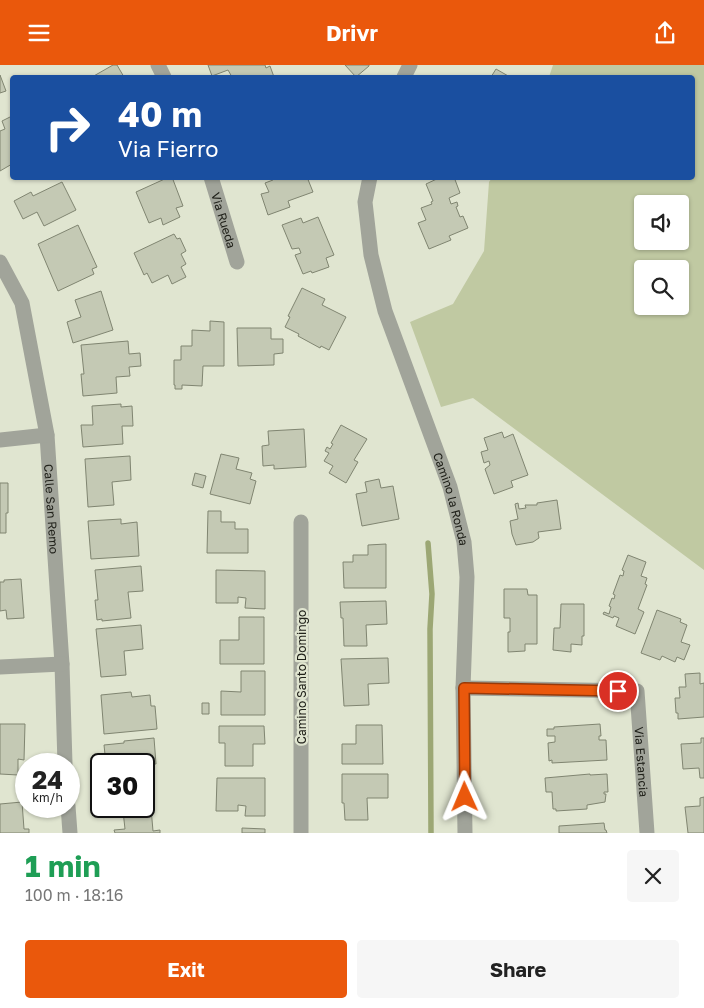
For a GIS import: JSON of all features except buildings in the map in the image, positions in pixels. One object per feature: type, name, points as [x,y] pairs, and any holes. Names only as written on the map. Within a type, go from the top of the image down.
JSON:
[{"type":"street","name":"Via Rueda","points":[[213,180],[237,262]]},
{"type":"street","name":"Camino la Ronda","points":[[369,180],[365,202],[371,255],[385,311],[450,487],[464,542],[466,577],[464,688],[465,833]]},
{"type":"street","name":"Calle San Remo","points":[[0,262],[22,303],[47,435],[62,664],[65,753]]},
{"type":"street","points":[[0,440],[47,435]]},
{"type":"street","name":"Camino Santo Domingo","points":[[301,522],[302,833]]},
{"type":"street","points":[[0,667],[62,664]]},
{"type":"street","name":"Via Estancia","points":[[464,688],[637,691],[647,833]]},
{"type":"street","points":[[69,818],[70,833]]},
{"type":"green space","points":[[553,65],[704,65],[704,570],[473,398],[441,407],[410,322],[453,304],[484,251],[490,180],[695,180],[695,75],[550,75]]},
{"type":"waterway","points":[[428,543],[432,594],[430,629],[431,833]]},
{"type":"route","points":[[465,797],[464,688],[618,691]]}]
